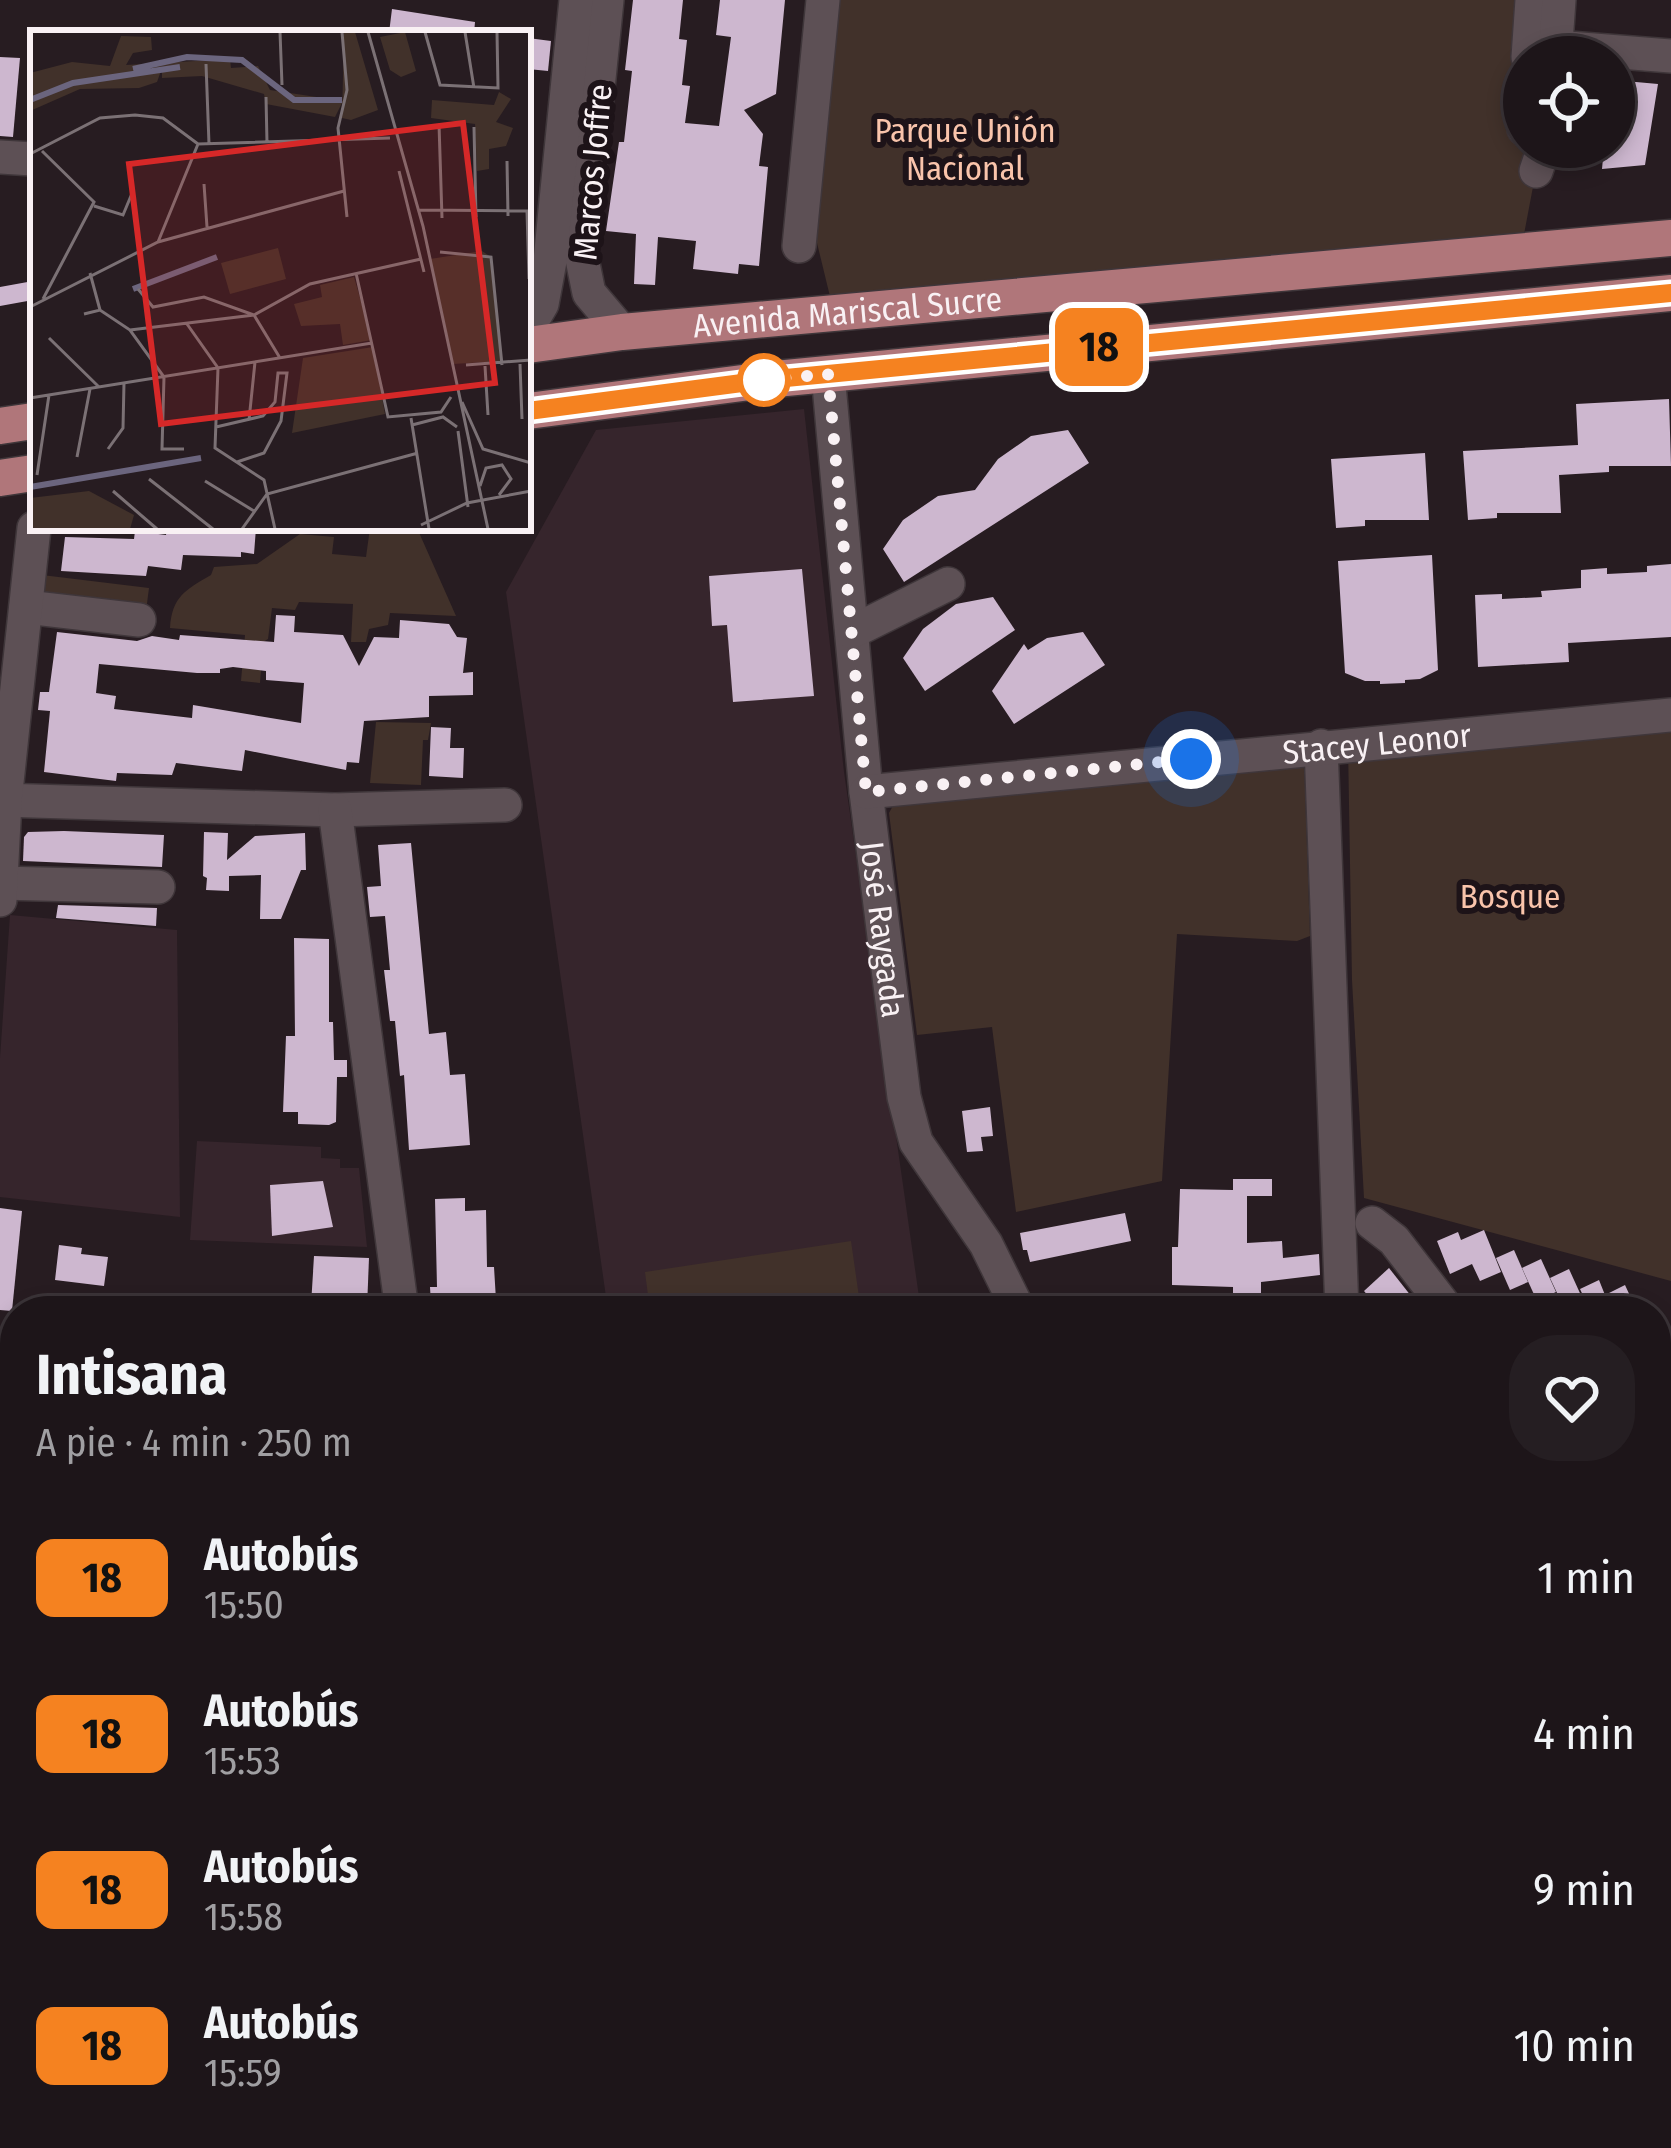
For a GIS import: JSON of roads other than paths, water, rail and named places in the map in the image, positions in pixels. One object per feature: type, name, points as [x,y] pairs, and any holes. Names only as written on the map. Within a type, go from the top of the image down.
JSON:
[{"type":"main road","name":"Avenida Mariscal Sucre","points":[[531,345],[622,332],[1671,238]]},
{"type":"main road","name":"Avenida Mariscal Sucre","points":[[531,411],[828,374],[1671,293]]},
{"type":"main road","points":[[0,426],[30,421]]},
{"type":"main road","points":[[0,478],[30,473]]},
{"type":"street","name":"Marcos Joffre","points":[[531,323],[542,304],[556,204],[576,0]]},
{"type":"street","name":"Marcos Joffre","points":[[607,0],[556,204],[581,254],[589,292],[622,332]]},
{"type":"street","points":[[799,246],[823,0]]},
{"type":"street","points":[[1532,0],[1541,36]]},
{"type":"street","points":[[1550,36],[1559,0]]},
{"type":"street","points":[[1635,55],[1671,56]]},
{"type":"street","points":[[0,157],[30,159]]},
{"type":"street","name":"José Raygada","points":[[828,374],[866,792],[904,1097],[916,1142],[986,1244],[1012,1296]]},
{"type":"street","points":[[0,900],[3,801],[34,531]]},
{"type":"street","points":[[852,632],[948,584]]},
{"type":"street","points":[[26,607],[139,620]]},
{"type":"street","name":"Stacey Leonor","points":[[866,792],[1671,715]]},
{"type":"street","points":[[1322,746],[1341,1296]]},
{"type":"street","points":[[3,801],[335,810],[505,805]]},
{"type":"street","points":[[335,810],[400,1296]]},
{"type":"street","points":[[1,883],[158,887]]},
{"type":"street","points":[[1372,1223],[1394,1240],[1444,1296]]},
{"type":"park label","name":"Parque Unión Nacional","points":[[965,149]]},
{"type":"park label","name":"Bosque","points":[[1510,896]]}]
